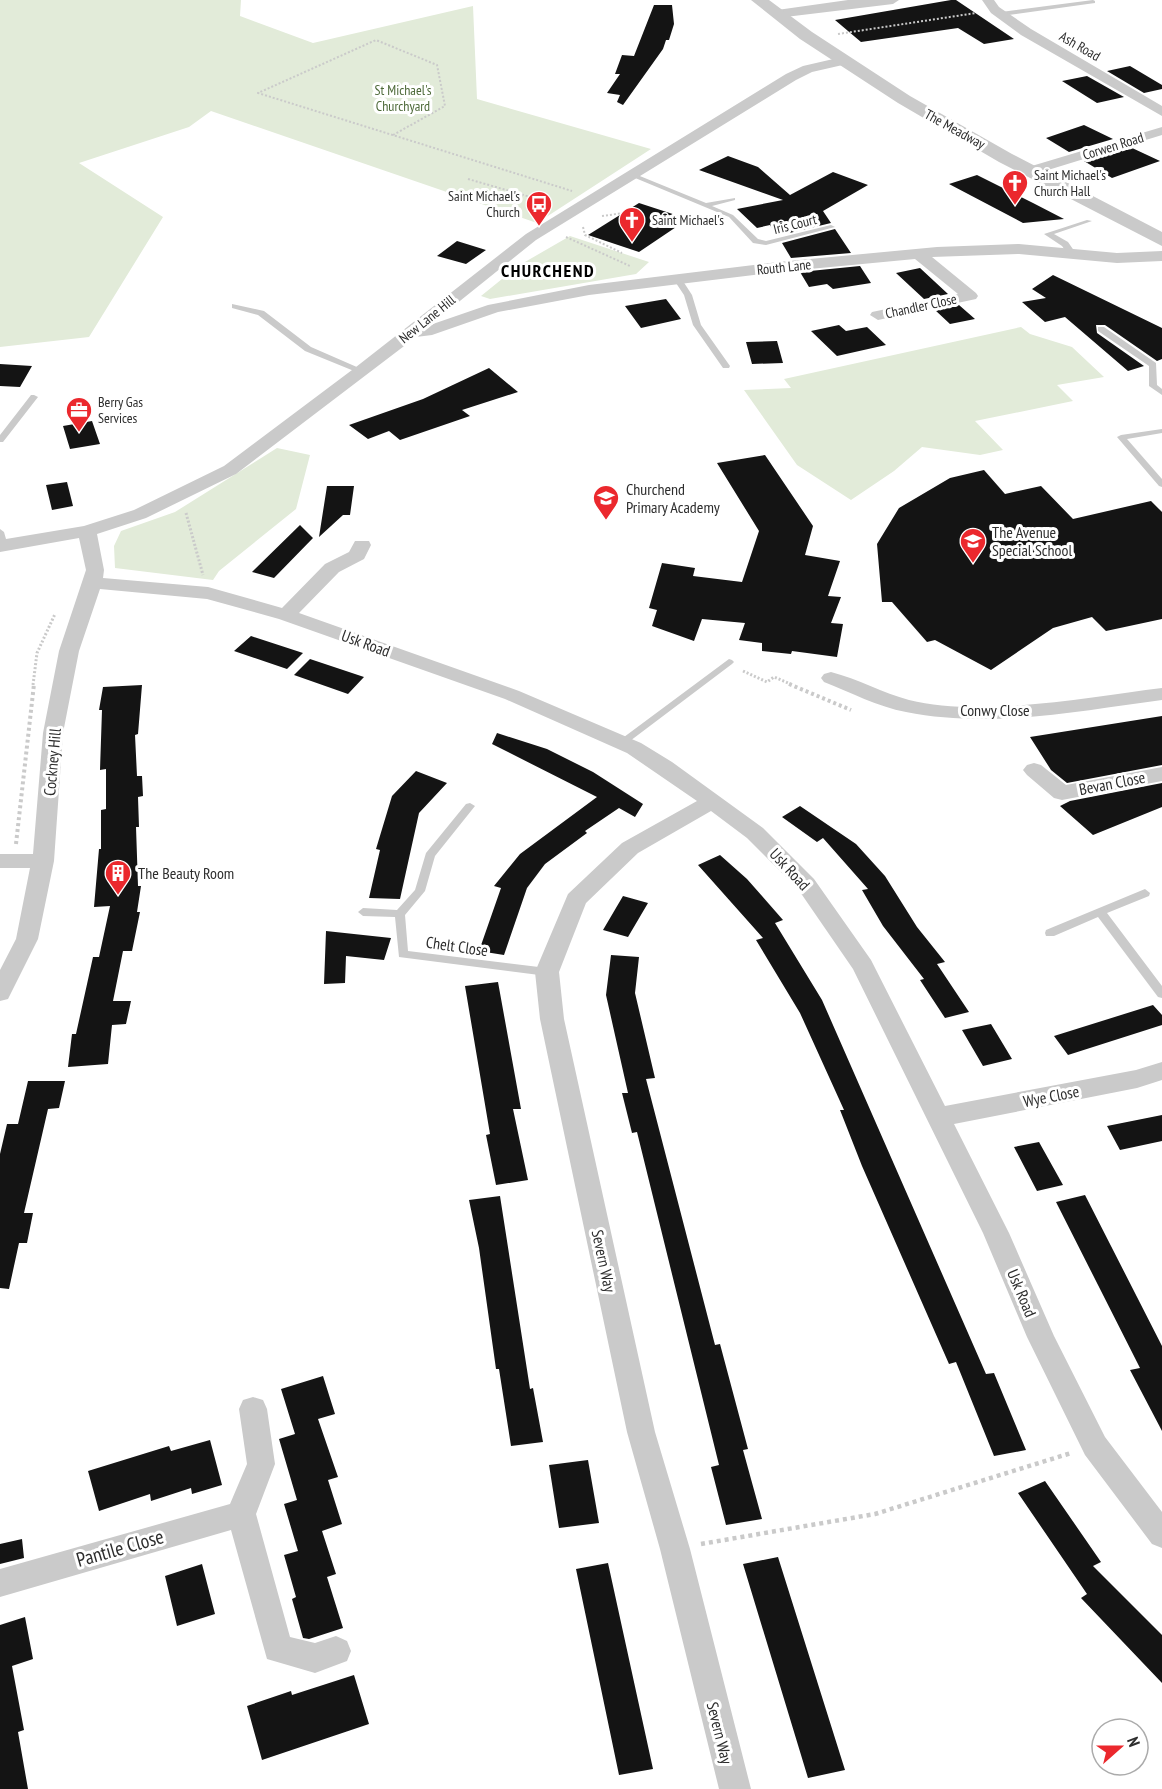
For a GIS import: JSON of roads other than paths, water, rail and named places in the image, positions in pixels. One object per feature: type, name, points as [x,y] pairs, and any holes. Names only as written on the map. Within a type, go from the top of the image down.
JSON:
[{"type":"street","name":"The Meadway","points":[[759,0],[842,61],[927,113],[1030,171],[1162,240]]},
{"type":"street","points":[[777,14],[853,3],[893,0]]},
{"type":"street","name":"Ash Road","points":[[995,8],[1026,32],[1162,112]]},
{"type":"street","name":"New Lane Hill","points":[[1,541],[87,531],[140,514],[230,470],[362,371],[547,226],[790,77],[842,61]]},
{"type":"street","name":"Corwen Road","points":[[1030,171],[1162,131]]},
{"type":"street","name":"Routh Lane","points":[[413,331],[426,332],[494,308],[589,290],[919,254],[1019,249],[1117,258],[1162,256]]},
{"type":"street","name":"Chandler Close","points":[[879,315],[970,296],[919,254]]},
{"type":"street","points":[[458,294],[479,305],[494,308]]},
{"type":"street","name":"Cockney Hill","points":[[0,993],[27,939],[44,861],[53,733],[69,651],[93,583],[94,556],[87,531]]},
{"type":"street","points":[[286,615],[332,568],[357,555],[362,545]]},
{"type":"street","name":"Usk Road","points":[[93,583],[208,593],[286,615],[512,695],[623,742],[666,766],[755,833],[806,884],[863,966],[996,1233],[1041,1337],[1095,1446],[1162,1536]]},
{"type":"street","name":"Conwy Close","points":[[831,678],[907,706],[972,713],[1037,710],[1162,694]]},
{"type":"street","name":"Bevan Close","points":[[1034,770],[1062,793],[1162,774]]},
{"type":"street","name":"Severn Way","points":[[713,801],[630,848],[576,899],[547,972],[552,1019],[641,1432],[675,1549],[735,1789]]},
{"type":"street","points":[[7,861],[44,861]]},
{"type":"street","name":"Wye Close","points":[[939,1118],[1137,1079],[1162,1071]]},
{"type":"street","points":[[253,1408],[261,1464],[241,1514],[278,1649],[315,1658],[336,1651]]},
{"type":"street","name":"Pantile Close","points":[[0,1583],[241,1514]]},
{"type":"lane","points":[[995,8],[1094,2]]},
{"type":"lane","name":"Iris Court","points":[[630,174],[731,216],[756,241],[766,243],[831,227]]},
{"type":"lane","points":[[705,205],[733,199]]},
{"type":"lane","points":[[1073,255],[1065,244],[1048,234],[1089,221]]},
{"type":"lane","points":[[678,280],[688,295],[697,325],[726,366]]},
{"type":"lane","points":[[235,306],[261,313],[308,349],[362,371]]},
{"type":"lane","points":[[1101,329],[1153,365],[1153,386],[1162,393]]},
{"type":"lane","points":[[0,440],[34,397]]},
{"type":"lane","points":[[1162,431],[1121,437],[1162,484]]},
{"type":"lane","points":[[623,742],[729,662]]},
{"type":"lane","points":[[363,912],[400,914],[420,891],[430,855],[470,806]]},
{"type":"lane","points":[[1050,933],[1145,893]]},
{"type":"lane","points":[[1100,912],[1162,994]]},
{"type":"lane","name":"Chelt Close","points":[[400,914],[402,954],[547,972]]},
{"type":"place","name":"Saint Michael's Church Hall","points":[[1015,206]]},
{"type":"place","name":"Saint Michael's Church","points":[[539,227]]},
{"type":"place","name":"Saint Michael's","points":[[632,243]]},
{"type":"place","name":"Berry Gas Services","points":[[79,433]]},
{"type":"place","name":"Churchend Primary Academy","points":[[606,521]]},
{"type":"place","name":"The Avenue Special School","points":[[973,564]]},
{"type":"place","name":"The Beauty Room","points":[[118,896]]},
{"type":"district","name":"CHURCHEND","points":[[548,271]]},
{"type":"park label","name":"St Michael's Churchyard","points":[[403,98]]}]
